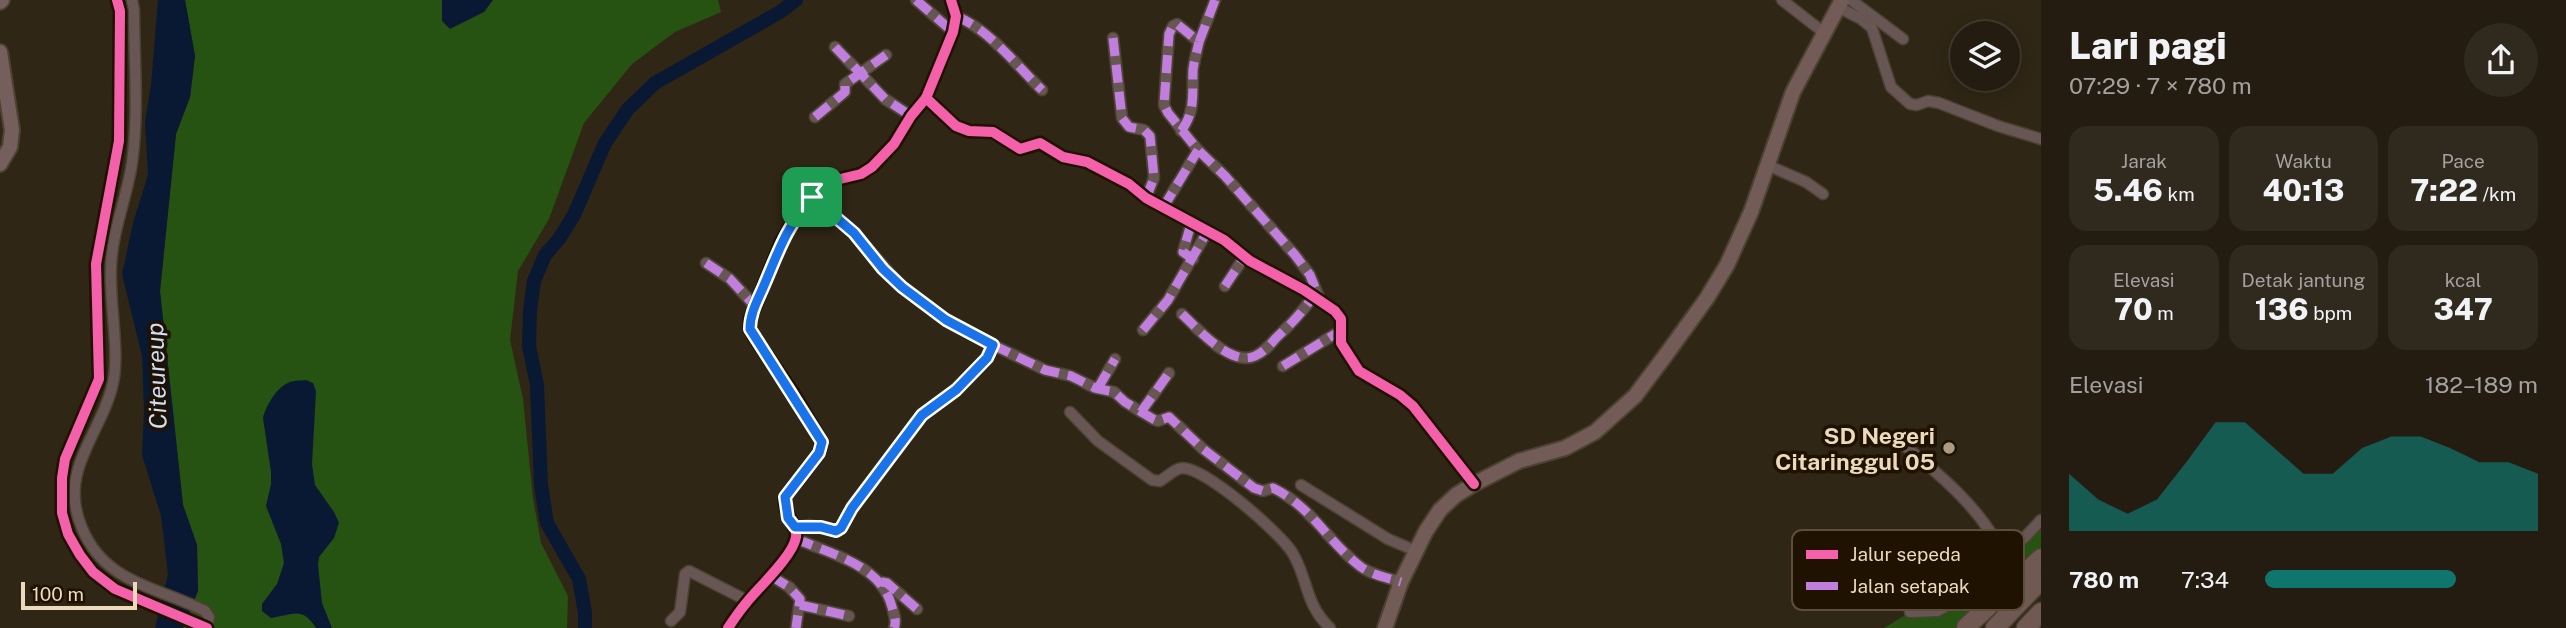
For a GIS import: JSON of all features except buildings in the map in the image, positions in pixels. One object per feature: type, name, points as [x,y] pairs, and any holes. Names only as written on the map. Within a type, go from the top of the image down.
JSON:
[{"type":"highway","points":[[2024,574],[2041,558]]},
{"type":"highway","points":[[2024,598],[2041,580]]},
{"type":"highway","points":[[1966,627],[1987,610]]},
{"type":"highway","points":[[1995,628],[2012,610]]},
{"type":"highway","points":[[2026,628],[2041,612]]},
{"type":"main road","points":[[1385,628],[1401,582],[1426,531],[1440,510],[1456,495],[1518,461],[1565,447],[1595,432],[1635,396],[1707,298],[1727,265],[1751,212],[1793,92],[1823,32],[1844,2]]},
{"type":"street","points":[[117,0],[120,11],[119,141],[96,264],[99,379],[65,458],[62,513],[68,534],[79,555],[93,572],[115,589],[207,628],[209,617],[205,611],[122,577],[103,562],[82,528],[75,498],[79,462],[114,382],[111,265],[134,141],[132,0]]},
{"type":"street","points":[[916,0],[953,32]]},
{"type":"street","points":[[728,628],[771,576],[795,541],[797,533],[788,518],[785,497],[819,453],[822,442],[792,391],[754,337],[750,329],[750,319],[788,229],[812,197],[832,181],[861,174],[872,167],[894,144],[926,97],[953,32],[956,16],[951,0]]},
{"type":"street","points":[[1181,131],[1191,117],[1193,70],[1199,42],[1215,0]]},
{"type":"street","points":[[1782,0],[1823,32]]},
{"type":"street","points":[[1844,2],[1903,39]]},
{"type":"street","points":[[1844,2],[1872,29],[1891,87],[1910,104],[1914,106],[1928,101],[1939,103],[2041,139]]},
{"type":"street","points":[[956,16],[975,26],[994,42],[1042,90]]},
{"type":"street","points":[[1199,42],[1177,24],[1173,26],[1169,34],[1164,104],[1181,131],[1295,255],[1310,275],[1316,298]]},
{"type":"street","points":[[1113,38],[1122,118],[1129,127],[1144,130],[1150,136],[1154,178],[1146,198]]},
{"type":"street","points":[[835,47],[885,99],[911,116]]},
{"type":"street","points":[[0,52],[12,130],[10,147],[0,164]]},
{"type":"street","points":[[815,117],[845,91],[845,84],[886,55]]},
{"type":"street","points":[[926,97],[951,124],[959,128],[993,132],[1020,149],[1040,143],[1063,157],[1094,165],[1129,184],[1163,208],[1230,244],[1245,256],[1316,298],[1341,319],[1341,342],[1359,371],[1400,395],[1413,406],[1474,484]]},
{"type":"street","points":[[119,141],[134,141]]},
{"type":"street","points":[[1163,208],[1198,150]]},
{"type":"street","points":[[1767,165],[1807,182],[1823,194]]},
{"type":"street","points":[[812,197],[854,233],[883,269],[902,287],[946,320],[1045,370],[1114,391],[1141,412],[1158,421],[1169,417],[1203,449],[1254,488],[1263,491],[1273,488],[1294,499],[1311,513],[1360,566],[1372,573],[1401,582]]},
{"type":"street","points":[[1191,224],[1183,252],[1193,259]]},
{"type":"street","points":[[1143,330],[1168,300],[1207,233]]},
{"type":"street","points":[[1225,286],[1245,256]]},
{"type":"street","points":[[706,263],[730,279],[755,306]]},
{"type":"street","points":[[1182,314],[1228,353],[1252,358],[1264,351],[1316,298]]},
{"type":"street","points":[[1283,366],[1340,331]]},
{"type":"street","points":[[795,527],[821,527],[836,531],[841,528],[852,508],[895,453],[910,429],[922,415],[956,390],[987,358],[993,345]]},
{"type":"street","points":[[1098,388],[1115,359]]},
{"type":"street","points":[[1141,412],[1169,373]]},
{"type":"street","points":[[1070,412],[1098,441],[1152,480],[1160,481],[1177,469],[1187,469],[1219,486],[1259,517],[1291,550],[1314,610],[1330,628]]},
{"type":"street","points":[[1894,437],[1935,471],[1987,530]]},
{"type":"street","points":[[1301,485],[1388,540],[1416,551]]},
{"type":"street","points":[[2024,537],[2041,520]]},
{"type":"street","points":[[795,541],[804,542],[866,569],[890,598],[896,622],[894,628]]},
{"type":"street","points":[[671,621],[680,612],[685,574],[689,571],[748,601]]},
{"type":"street","points":[[771,576],[796,593],[800,599],[796,628]]},
{"type":"street","points":[[129,595],[134,581]]},
{"type":"street","points":[[879,582],[887,583],[917,609]]},
{"type":"street","points":[[800,605],[849,616]]},
{"type":"street","points":[[1910,612],[1939,610]]},
{"type":"green space","points":[[185,0],[718,0],[721,12],[675,32],[632,64],[584,123],[549,219],[518,271],[510,340],[523,399],[533,498],[541,543],[568,596],[567,628],[183,628],[198,591],[197,545],[183,505],[160,291],[176,134],[190,97],[195,56]]},
{"type":"green space","points":[[2041,520],[2041,558],[2024,574],[2024,535]]},
{"type":"green space","points":[[1985,610],[1965,628],[1884,628],[1910,612]]},
{"type":"water","name":"Citeureup","points":[[158,0],[185,0],[195,56],[190,97],[176,134],[160,291],[183,505],[197,545],[198,591],[183,628],[155,628],[168,574],[161,516],[142,455],[142,356],[122,274],[133,223],[148,175],[145,122]]},
{"type":"water","points":[[442,0],[493,0],[484,12],[450,29],[442,21]]},
{"type":"water","points":[[306,380],[313,383],[316,391],[312,464],[315,485],[339,523],[334,538],[319,557],[318,565],[322,603],[332,628],[316,628],[301,614],[271,618],[262,611],[262,604],[277,584],[284,563],[281,544],[266,506],[271,472],[263,418],[279,389],[290,382]]},
{"type":"waterway","points":[[585,628],[579,579],[547,523],[541,485],[537,385],[529,346],[534,281],[545,255],[574,215],[605,143],[628,109],[655,83],[780,12],[796,0]]},
{"type":"marked path","points":[[916,0],[953,32]]},
{"type":"marked path","points":[[1215,0],[1199,42],[1177,24],[1169,34],[1164,105],[1198,150],[1225,176],[1295,255],[1310,275],[1320,300]]},
{"type":"marked path","points":[[956,16],[969,22],[991,39],[1042,90]]},
{"type":"marked path","points":[[1113,38],[1122,118],[1129,127],[1144,130],[1150,136],[1154,178],[1146,198]]},
{"type":"marked path","points":[[1181,131],[1191,109],[1193,70],[1199,42]]},
{"type":"marked path","points":[[835,47],[885,99],[911,116]]},
{"type":"marked path","points":[[815,117],[845,92],[845,84],[886,55]]},
{"type":"marked path","points":[[1163,208],[1198,150]]},
{"type":"marked path","points":[[795,528],[809,525],[836,531],[841,528],[852,507],[922,415],[956,390],[987,358],[993,347],[991,343],[946,320],[902,287],[854,233],[812,197]]},
{"type":"marked path","points":[[1191,224],[1183,252],[1193,259]]},
{"type":"marked path","points":[[1143,330],[1168,300],[1207,232]]},
{"type":"marked path","points":[[1225,286],[1245,256]]},
{"type":"marked path","points":[[706,263],[730,279],[755,306]]},
{"type":"marked path","points":[[1182,314],[1216,345],[1236,356],[1246,358],[1267,348],[1313,296]]},
{"type":"marked path","points":[[1283,366],[1340,331]]},
{"type":"marked path","points":[[993,345],[1045,370],[1071,376],[1095,388],[1114,392],[1153,419],[1158,421],[1169,417],[1203,449],[1254,488],[1263,491],[1273,488],[1299,505],[1361,567],[1401,582]]},
{"type":"marked path","points":[[1098,388],[1115,359]]},
{"type":"marked path","points":[[1141,412],[1169,373]]},
{"type":"marked path","points":[[795,541],[844,558],[879,582],[892,607],[894,628]]},
{"type":"marked path","points":[[771,576],[789,587],[800,599],[796,628]]},
{"type":"marked path","points":[[881,582],[887,583],[917,609]]},
{"type":"marked path","points":[[800,605],[849,616]]},
{"type":"cycle path","points":[[117,0],[120,11],[119,141],[96,264],[99,379],[65,459],[62,513],[68,534],[93,572],[115,589],[207,628]]},
{"type":"cycle path","points":[[728,628],[794,545],[796,533],[786,509],[785,497],[819,453],[822,442],[792,391],[754,337],[750,329],[750,319],[782,240],[801,209],[832,181],[861,174],[872,167],[894,144],[926,98],[953,32],[956,16],[951,0]]},
{"type":"cycle path","points":[[926,98],[956,126],[969,131],[993,132],[1020,149],[1040,143],[1063,157],[1087,162],[1224,240],[1250,261],[1304,290],[1335,311],[1341,319],[1341,343],[1359,371],[1400,395],[1413,406],[1474,484]]},
{"type":"place","name":"SD Negeri Citaringgul 05","points":[[1949,448]]},
{"type":"route","points":[[812,197],[854,233],[883,269],[902,287],[946,320],[993,345],[987,358],[956,390],[922,415],[910,429],[895,453],[852,508],[841,528],[836,531],[821,527],[795,527],[788,518],[785,497],[819,453],[822,442],[792,391],[750,329],[750,319],[777,252],[788,229],[812,197]]}]
